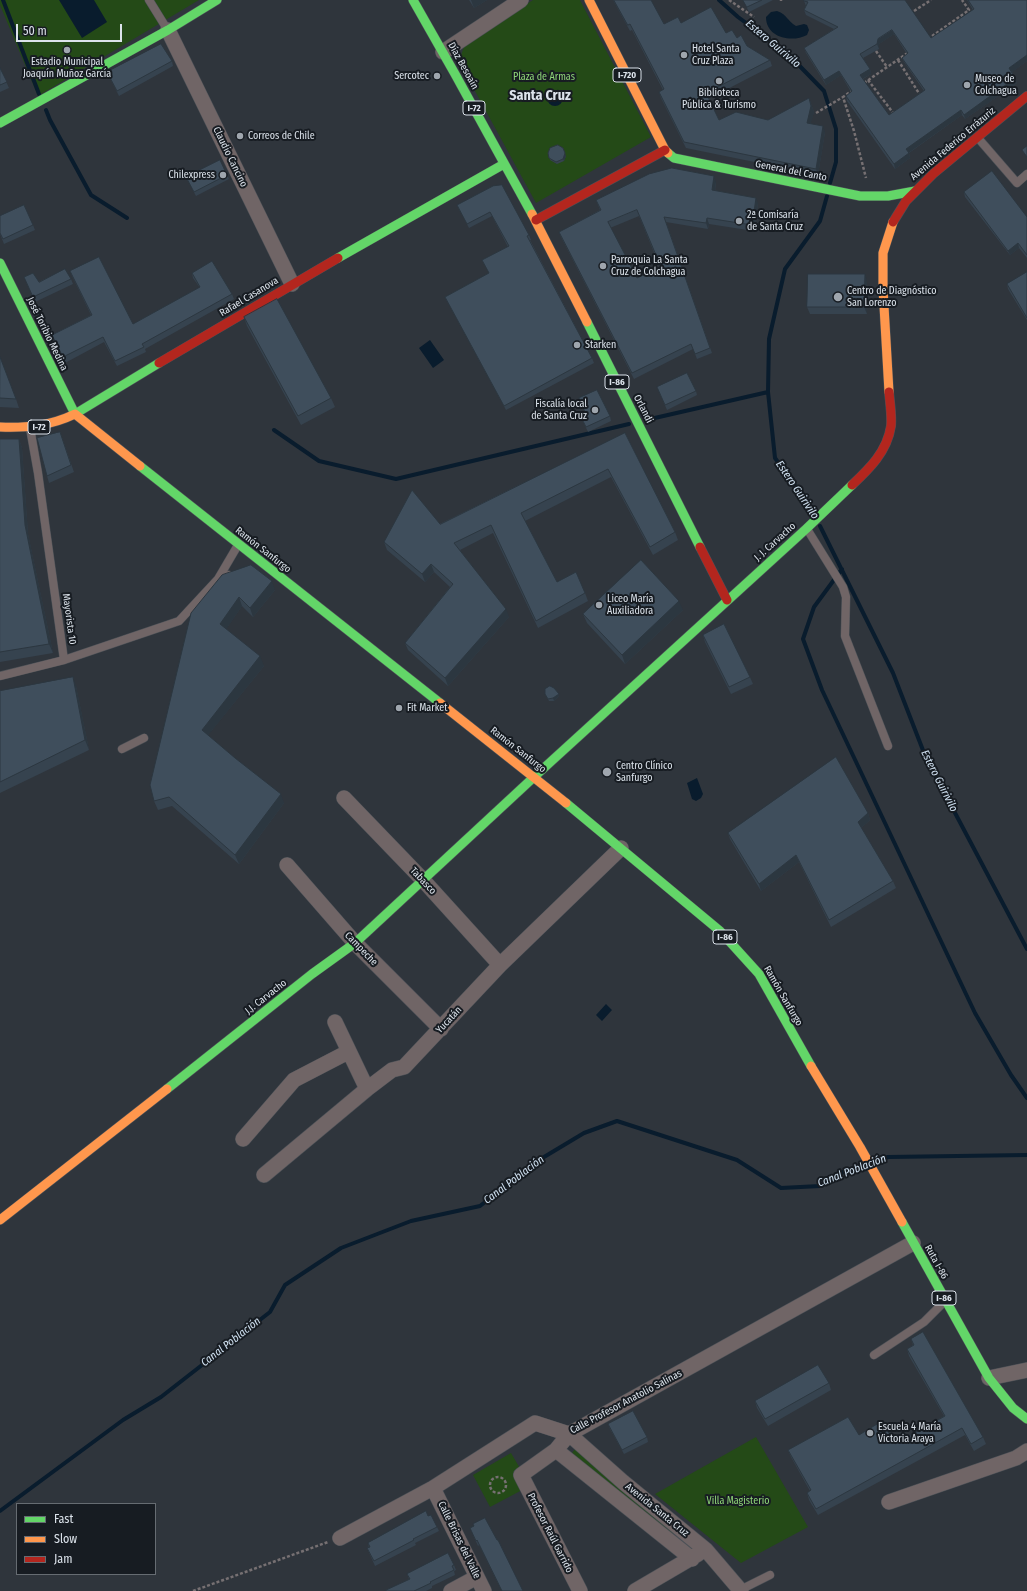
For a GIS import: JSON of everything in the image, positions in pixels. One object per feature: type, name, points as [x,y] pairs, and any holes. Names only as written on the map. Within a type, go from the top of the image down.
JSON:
[{"type":"main road","points":[[0,124],[168,30],[217,0]]},
{"type":"main road","name":"Díaz Besoaín","points":[[413,0],[504,164]]},
{"type":"main road","name":"I-720","points":[[589,0],[665,150]]},
{"type":"main road","name":"Avenida Federico Errázuriz","points":[[887,235],[898,212],[915,191],[933,174],[1027,96]]},
{"type":"main road","points":[[536,220],[665,150]]},
{"type":"main road","name":"General del Canto","points":[[665,150],[674,158],[860,196],[898,196],[915,191]]},
{"type":"main road","name":"Rafael Casanova","points":[[0,427],[30,428],[59,422],[75,414],[292,284],[504,164]]},
{"type":"main road","name":"Orlandi","points":[[504,164],[536,220],[727,600]]},
{"type":"main road","points":[[860,196],[867,198],[877,207]]},
{"type":"main road","points":[[884,220],[887,235]]},
{"type":"main road","name":"J. J. Carvacho","points":[[534,777],[809,526],[846,491],[879,456],[885,446],[891,425],[882,289],[884,253],[887,235]]},
{"type":"main road","name":"José Toribio Medina","points":[[0,264],[75,414]]},
{"type":"main road","name":"Ramón Sanfurgo","points":[[75,414],[238,545],[261,566],[534,777],[720,931],[759,974],[798,1045],[860,1147],[872,1170]]},
{"type":"main road","name":"J.J. Carvacho","points":[[0,1220],[306,979],[355,943],[534,777]]},
{"type":"main road","name":"Ruta I-86","points":[[872,1170],[989,1378],[1013,1408],[1027,1419]]},
{"type":"street","points":[[443,52],[522,0]]},
{"type":"street","name":"Claudio Cancino","points":[[168,30],[292,284]]},
{"type":"street","name":"Tabasco","points":[[344,798],[423,880],[500,965]]},
{"type":"street","name":"Yucatán","points":[[264,1175],[367,1089],[392,1070],[404,1067],[500,965],[621,848]]},
{"type":"street","name":"Campeche","points":[[287,865],[355,943],[441,1029]]},
{"type":"street","points":[[335,1022],[367,1089]]},
{"type":"street","points":[[243,1139],[294,1080],[348,1052]]},
{"type":"street","name":"Calle Profesor Anatolio Salinas","points":[[340,1538],[433,1488],[535,1423],[568,1434],[913,1243]]},
{"type":"street","points":[[989,1378],[1027,1370]]},
{"type":"street","points":[[556,1450],[568,1434]]},
{"type":"street","name":"Avenida Santa Cruz","points":[[568,1434],[623,1482],[706,1550],[740,1591]]},
{"type":"street","name":"Avenida Santa Cruz","points":[[556,1450],[692,1559]]},
{"type":"street","name":"Profesor Raúl Garrido","points":[[556,1450],[521,1475],[580,1591]]},
{"type":"street","points":[[889,1502],[1016,1458],[1027,1451]]},
{"type":"street","name":"Calle Brisas del Valle","points":[[433,1488],[484,1591]]},
{"type":"street","points":[[635,1591],[706,1550]]},
{"type":"street","points":[[451,1591],[477,1577]]},
{"type":"lane","points":[[149,0],[168,30]]},
{"type":"lane","points":[[978,137],[1017,183],[1027,174]]},
{"type":"lane","name":"Mayorista 10","points":[[30,428],[38,473],[64,660],[179,621],[218,579],[238,545]]},
{"type":"lane","points":[[809,526],[843,587],[846,597],[845,636],[888,746]]},
{"type":"lane","points":[[218,579],[238,573]]},
{"type":"lane","points":[[0,676],[64,660]]},
{"type":"lane","points":[[122,749],[144,738]]},
{"type":"lane","points":[[874,1355],[924,1322],[946,1301]]},
{"type":"lane","points":[[740,1591],[770,1575]]},
{"type":"path","points":[[729,0],[754,17]]},
{"type":"path","points":[[914,11],[931,0]]},
{"type":"path","points":[[926,40],[969,10],[962,0]]},
{"type":"path","points":[[862,84],[915,48]]},
{"type":"path","points":[[876,51],[887,66]]},
{"type":"path","points":[[898,60],[921,94],[916,98]]},
{"type":"path","points":[[868,80],[893,115],[899,111]]},
{"type":"path","points":[[816,114],[856,88]]},
{"type":"path","points":[[843,97],[854,131],[870,196]]},
{"type":"path","points":[[500,1476],[506,1482],[506,1487],[502,1492],[494,1492],[489,1485],[490,1480],[494,1477],[500,1476]]},
{"type":"path","points":[[193,1591],[340,1538]]},
{"type":"green space","name":"Estadio Municipal Joaquín Muñoz García","points":[[0,0],[199,0],[38,96],[0,5]]},
{"type":"green space","name":"Plaza de Armas","points":[[533,0],[580,0],[651,137],[536,203],[463,69],[460,58],[465,44]]},
{"type":"green space","name":"Villa Magisterio","points":[[756,1437],[808,1527],[741,1563],[655,1494]]},
{"type":"green space","points":[[575,1449],[675,1531],[672,1535],[572,1453]]},
{"type":"green space","points":[[511,1453],[521,1470],[524,1489],[490,1507],[473,1475]]},
{"type":"water","points":[[59,0],[94,0],[107,22],[82,38]]},
{"type":"water","points":[[777,11],[783,14],[796,26],[804,24],[807,25],[809,30],[807,35],[794,39],[781,37],[770,30],[766,17],[771,12]]},
{"type":"water","points":[[552,90],[558,90],[563,95],[561,104],[558,106],[552,106],[547,101],[547,95]]},
{"type":"water","points":[[430,340],[444,360],[433,368],[419,348]]},
{"type":"water","points":[[697,778],[703,794],[701,798],[696,801],[692,799],[687,783]]},
{"type":"water","points":[[606,1004],[612,1010],[602,1021],[596,1015]]},
{"type":"building","points":[[614,0],[651,0],[664,24],[678,17],[681,23],[711,7],[726,33],[732,30],[737,38],[741,35],[747,46],[770,60],[706,93],[719,120],[736,112],[768,120],[809,98],[811,106],[807,123],[823,126],[816,169],[684,142],[659,92],[664,89],[630,24],[628,25]]},
{"type":"building","points":[[743,0],[762,0],[747,7]]},
{"type":"building","name":"Museo de Colchagua","points":[[905,0],[931,38],[974,9],[968,0],[1027,0],[1027,55],[1009,68],[1015,78],[964,115],[961,110],[906,149],[909,153],[894,164],[846,96],[852,91],[839,71],[824,80],[804,48],[838,27],[804,10],[808,2],[804,1]],"holes":[[[892,30],[908,53],[902,58],[925,90],[889,115],[860,75],[870,69],[860,54],[877,44],[878,39]]]},
{"type":"building","points":[[161,44],[172,61],[117,91],[107,72]]},
{"type":"building","points":[[0,68],[7,82],[0,85]]},
{"type":"building","points":[[558,145],[563,148],[565,153],[563,159],[556,162],[549,158],[548,153],[550,148]]},
{"type":"building","points":[[1027,146],[1027,157],[1022,150]]},
{"type":"building","points":[[220,160],[227,175],[194,192],[186,177]]},
{"type":"building","points":[[672,168],[714,176],[712,190],[756,198],[752,225],[707,218],[706,223],[664,217],[710,348],[695,354],[691,344],[632,373],[559,232],[601,210],[596,200],[649,174]],"holes":[[[637,210],[661,267],[637,278],[608,222]]]},
{"type":"building","points":[[992,171],[1027,217],[1027,255],[1018,243],[1008,251],[964,192]]},
{"type":"building","points":[[502,185],[529,235],[527,236],[592,358],[504,406],[445,297],[489,273],[482,260],[509,246],[490,212],[467,224],[457,205],[493,186]]},
{"type":"building","points":[[24,205],[33,225],[3,239],[0,233],[0,216]]},
{"type":"building","points":[[99,257],[133,324],[200,287],[192,273],[212,261],[232,294],[142,344],[144,347],[115,361],[103,337],[63,357],[52,335],[92,315],[70,271]]},
{"type":"building","points":[[65,269],[71,279],[33,297],[24,277],[33,273],[39,282]]},
{"type":"building","points":[[1027,272],[1027,318],[1007,284]]},
{"type":"building","name":"Centro de Diagnóstico San Lorenzo","points":[[808,274],[865,274],[864,307],[807,307]]},
{"type":"building","points":[[277,299],[331,398],[298,416],[244,317]]},
{"type":"building","points":[[0,357],[16,399],[0,398]]},
{"type":"building","points":[[687,373],[696,391],[665,405],[657,387]]},
{"type":"building","name":"Fiscalía local de Santa Cruz","points":[[597,390],[610,416],[586,427],[580,415],[585,412],[579,398]]},
{"type":"building","points":[[60,432],[71,465],[47,476],[37,438]]},
{"type":"building","points":[[625,433],[675,532],[650,547],[608,469],[521,513],[557,582],[576,572],[585,593],[536,621],[491,525],[454,543],[506,609],[445,678],[405,643],[453,584],[431,564],[422,574],[384,542],[412,490],[440,524]]},
{"type":"building","points":[[0,439],[19,439],[25,525],[49,644],[0,652]]},
{"type":"building","points":[[641,560],[679,601],[622,655],[583,614]]},
{"type":"building","points":[[251,565],[272,581],[250,608],[239,597],[220,624],[260,656],[202,730],[281,794],[235,855],[169,797],[154,801],[150,785],[191,613],[222,575]]},
{"type":"building","points":[[724,624],[750,677],[729,687],[703,635]]},
{"type":"building","points":[[73,677],[85,740],[0,782],[0,691]]},
{"type":"building","points":[[550,686],[559,694],[548,699],[545,694],[545,689]]},
{"type":"building","points":[[836,757],[868,813],[858,822],[893,881],[829,920],[796,855],[759,884],[728,833]]},
{"type":"building","points":[[923,1332],[983,1437],[971,1444],[962,1428],[816,1509],[807,1493],[811,1490],[788,1450],[848,1417],[859,1435],[882,1421],[895,1444],[945,1416],[907,1349],[914,1345],[911,1339]]},
{"type":"building","points":[[818,1365],[829,1383],[765,1419],[755,1401]]},
{"type":"building","points":[[633,1411],[647,1437],[622,1450],[608,1424]]},
{"type":"building","points":[[426,1511],[428,1516],[431,1515],[437,1527],[374,1561],[367,1548],[370,1547],[368,1543]]},
{"type":"building","points":[[485,1518],[498,1540],[523,1591],[502,1591],[470,1528],[474,1526],[473,1524]]},
{"type":"building","points":[[448,1553],[454,1565],[452,1566],[454,1570],[414,1591],[386,1591],[410,1579],[407,1574]]},
{"type":"waterway","points":[[3,0],[39,94]]},
{"type":"waterway","name":"Estero Guirivilo","points":[[719,0],[738,17],[788,54],[824,91],[836,129],[836,162],[830,183]]},
{"type":"waterway","points":[[46,110],[91,195],[127,218]]},
{"type":"waterway","name":"Estero Guirivilo","points":[[814,512],[775,458],[768,392],[769,339],[785,269],[820,221],[827,196]]},
{"type":"waterway","points":[[646,420],[768,392]]},
{"type":"waterway","points":[[274,430],[319,461],[396,479],[629,424]]},
{"type":"waterway","name":"Estero Guirivilo","points":[[820,526],[893,673],[926,758],[1027,949]]},
{"type":"waterway","points":[[842,569],[814,607],[803,639],[822,690],[975,1013],[1011,1075],[1027,1098]]},
{"type":"waterway","name":"Canal Población","points":[[0,1511],[123,1420],[161,1397],[270,1312],[285,1285],[341,1248],[411,1221],[480,1206],[539,1160],[584,1133],[617,1121],[737,1160],[781,1188],[820,1186],[843,1172],[862,1166]]},
{"type":"waterway","name":"Canal Población","points":[[876,1161],[888,1157],[1027,1155]]},
{"type":"traffic: fast","points":[[0,123],[168,30],[217,0]]},
{"type":"traffic: fast","points":[[413,0],[532,214]]},
{"type":"traffic: fast","points":[[668,153],[674,158],[860,196],[888,196],[915,191]]},
{"type":"traffic: fast","points":[[338,258],[504,164]]},
{"type":"traffic: fast","points":[[0,263],[75,414],[159,363]]},
{"type":"traffic: fast","points":[[587,322],[700,547]]},
{"type":"traffic: fast","points":[[140,466],[440,703]]},
{"type":"traffic: fast","points":[[534,777],[806,529],[852,485]]},
{"type":"traffic: fast","points":[[167,1089],[312,974],[355,943],[534,777]]},
{"type":"traffic: fast","points":[[566,803],[720,931],[759,974],[811,1066]]},
{"type":"traffic: fast","points":[[902,1222],[989,1378],[1013,1408],[1027,1419]]},
{"type":"traffic: slow","points":[[589,0],[665,150],[668,153]]},
{"type":"traffic: slow","points":[[532,214],[587,322]]},
{"type":"traffic: slow","points":[[889,392],[883,289],[883,253],[893,222]]},
{"type":"traffic: slow","points":[[0,427],[20,427],[47,424],[75,414],[140,466]]},
{"type":"traffic: slow","points":[[440,703],[566,803]]},
{"type":"traffic: slow","points":[[811,1066],[860,1147],[902,1222]]},
{"type":"traffic: slow","points":[[0,1220],[167,1089]]},
{"type":"traffic: jam","points":[[893,222],[906,201],[933,174],[1027,96]]},
{"type":"traffic: jam","points":[[536,220],[665,150]]},
{"type":"traffic: jam","points":[[159,363],[338,258]]},
{"type":"traffic: jam","points":[[852,485],[871,466],[886,444],[891,426],[889,392]]},
{"type":"traffic: jam","points":[[700,547],[727,600]]},
{"type":"place","name":"Estadio Municipal Joaquín Muñoz García","points":[[67,50]]},
{"type":"place","name":"Hotel Santa Cruz Plaza","points":[[684,55]]},
{"type":"place","name":"Sercotec","points":[[437,76]]},
{"type":"place","name":"Biblioteca Pública & Turismo","points":[[719,81]]},
{"type":"place","name":"Museo de Colchagua","points":[[967,85]]},
{"type":"place","name":"Correos de Chile","points":[[240,136]]},
{"type":"place","name":"Chilexpress","points":[[223,175]]},
{"type":"place","name":"2ª Comisaría de Santa Cruz","points":[[739,221]]},
{"type":"place","name":"Parroquia La Santa Cruz de Colchagua","points":[[603,266]]},
{"type":"place","name":"Centro de Diagnóstico San Lorenzo","points":[[838,297]]},
{"type":"place","name":"Starken","points":[[577,345]]},
{"type":"place","name":"Fiscalía local de Santa Cruz","points":[[595,410]]},
{"type":"place","name":"Liceo María Auxiliadora","points":[[599,605]]},
{"type":"place","name":"Fit Market","points":[[399,708]]},
{"type":"place","name":"Centro Clínico Sanfurgo","points":[[607,772]]},
{"type":"place","name":"Escuela 4 María Victoria Araya","points":[[870,1433]]},
{"type":"district","name":"Santa Cruz","points":[[540,96]]}]
